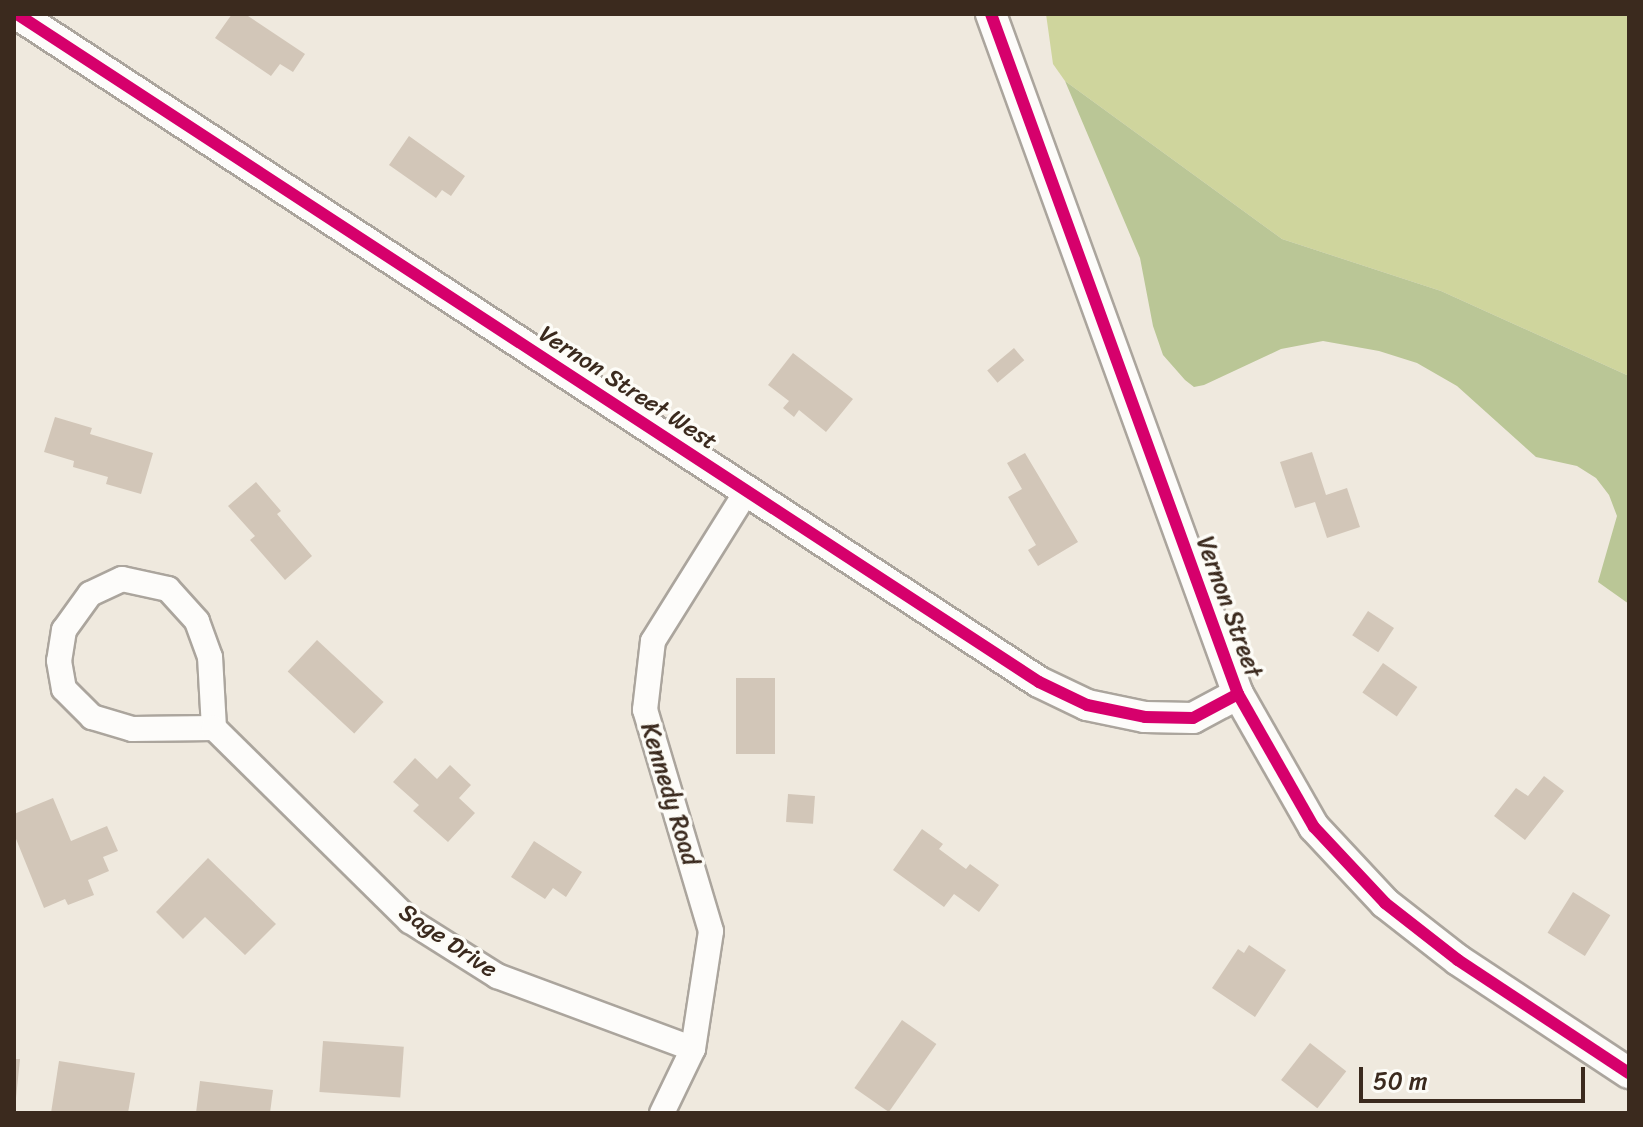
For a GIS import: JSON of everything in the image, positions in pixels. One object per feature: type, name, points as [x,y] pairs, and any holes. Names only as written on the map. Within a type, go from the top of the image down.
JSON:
[{"type":"street","name":"Vernon Street West","points":[[17,14],[1039,682],[1087,705],[1145,717],[1193,718],[1238,694]]},
{"type":"street","name":"Vernon Street","points":[[991,14],[1238,694],[1314,827],[1385,903],[1458,960],[1629,1073]]},
{"type":"street","name":"Kennedy Road","points":[[662,1113],[693,1049],[711,931],[645,710],[653,641],[746,492]]},
{"type":"street","points":[[122,579],[168,589],[197,621],[210,657],[214,728],[132,729],[92,717],[64,689],[59,661],[64,630],[90,594],[122,579]]},
{"type":"street","name":"Sage Drive","points":[[214,728],[410,921],[497,976],[693,1049]]},
{"type":"green space","points":[[1046,14],[1629,14],[1629,376],[1441,291],[1282,239],[1065,81],[1053,64]]},
{"type":"green space","points":[[1065,81],[1282,239],[1441,291],[1629,376],[1629,604],[1598,582],[1617,516],[1609,495],[1596,478],[1577,466],[1536,457],[1457,386],[1417,363],[1379,351],[1323,341],[1281,349],[1204,385],[1194,387],[1185,380],[1163,355],[1153,326],[1140,258]]},
{"type":"building","points":[[232,14],[245,14],[305,54],[293,72],[280,64],[271,76],[215,38]]},
{"type":"building","points":[[409,136],[465,176],[451,196],[442,190],[436,198],[389,165]]},
{"type":"building","points":[[1014,348],[1024,360],[997,383],[987,370]]},
{"type":"building","points":[[793,353],[853,399],[826,432],[799,410],[794,417],[783,408],[789,401],[768,385]]},
{"type":"building","points":[[55,417],[92,428],[90,434],[153,453],[141,494],[106,484],[108,477],[73,467],[74,461],[44,452]]},
{"type":"building","points":[[1312,452],[1326,495],[1347,488],[1360,527],[1327,538],[1315,502],[1295,508],[1280,462]]},
{"type":"building","points":[[1025,453],[1078,542],[1038,566],[1028,550],[1036,545],[1008,497],[1022,489],[1007,463]]},
{"type":"building","points":[[256,482],[281,511],[277,514],[312,556],[285,580],[250,540],[255,536],[228,506]]},
{"type":"building","points":[[1368,611],[1394,628],[1378,652],[1352,635]]},
{"type":"building","points":[[317,640],[384,702],[354,734],[288,671]]},
{"type":"building","points":[[1383,663],[1417,687],[1397,717],[1362,692]]},
{"type":"building","points":[[736,678],[775,678],[775,754],[736,754]]},
{"type":"building","points":[[415,758],[437,779],[450,765],[471,785],[459,798],[475,813],[448,842],[413,811],[419,805],[393,782]]},
{"type":"building","points":[[1544,776],[1564,791],[1525,840],[1494,816],[1516,788],[1528,796]]},
{"type":"building","points":[[788,794],[815,796],[813,824],[786,822]]},
{"type":"building","points":[[53,798],[71,841],[107,826],[118,851],[103,857],[109,871],[88,880],[94,895],[68,905],[65,899],[44,908],[14,834],[14,814]]},
{"type":"building","points":[[922,829],[943,844],[939,849],[966,869],[970,864],[999,885],[979,912],[954,894],[944,907],[893,870]]},
{"type":"building","points":[[534,841],[582,872],[566,897],[553,888],[545,899],[511,877]]},
{"type":"building","points":[[208,858],[276,924],[245,955],[205,917],[183,939],[156,912]]},
{"type":"building","points":[[1573,892],[1610,915],[1585,956],[1548,933]]},
{"type":"building","points":[[1249,945],[1286,970],[1255,1017],[1212,988],[1238,949],[1244,953]]},
{"type":"building","points":[[902,1020],[936,1044],[889,1112],[854,1088]]},
{"type":"building","points":[[323,1041],[404,1047],[400,1098],[319,1092]]},
{"type":"building","points":[[1310,1043],[1346,1071],[1317,1108],[1281,1080]]},
{"type":"building","points":[[14,1059],[20,1059],[16,1098],[14,1098]]},
{"type":"building","points":[[59,1061],[135,1073],[128,1113],[51,1113]]},
{"type":"building","points":[[200,1081],[273,1090],[270,1113],[196,1113]]},
{"type":"cycle path","points":[[17,14],[1039,682],[1087,705],[1145,717],[1193,718],[1238,694]]},
{"type":"cycle path","points":[[991,14],[1238,694],[1314,827],[1385,903],[1458,960],[1629,1073]]}]
